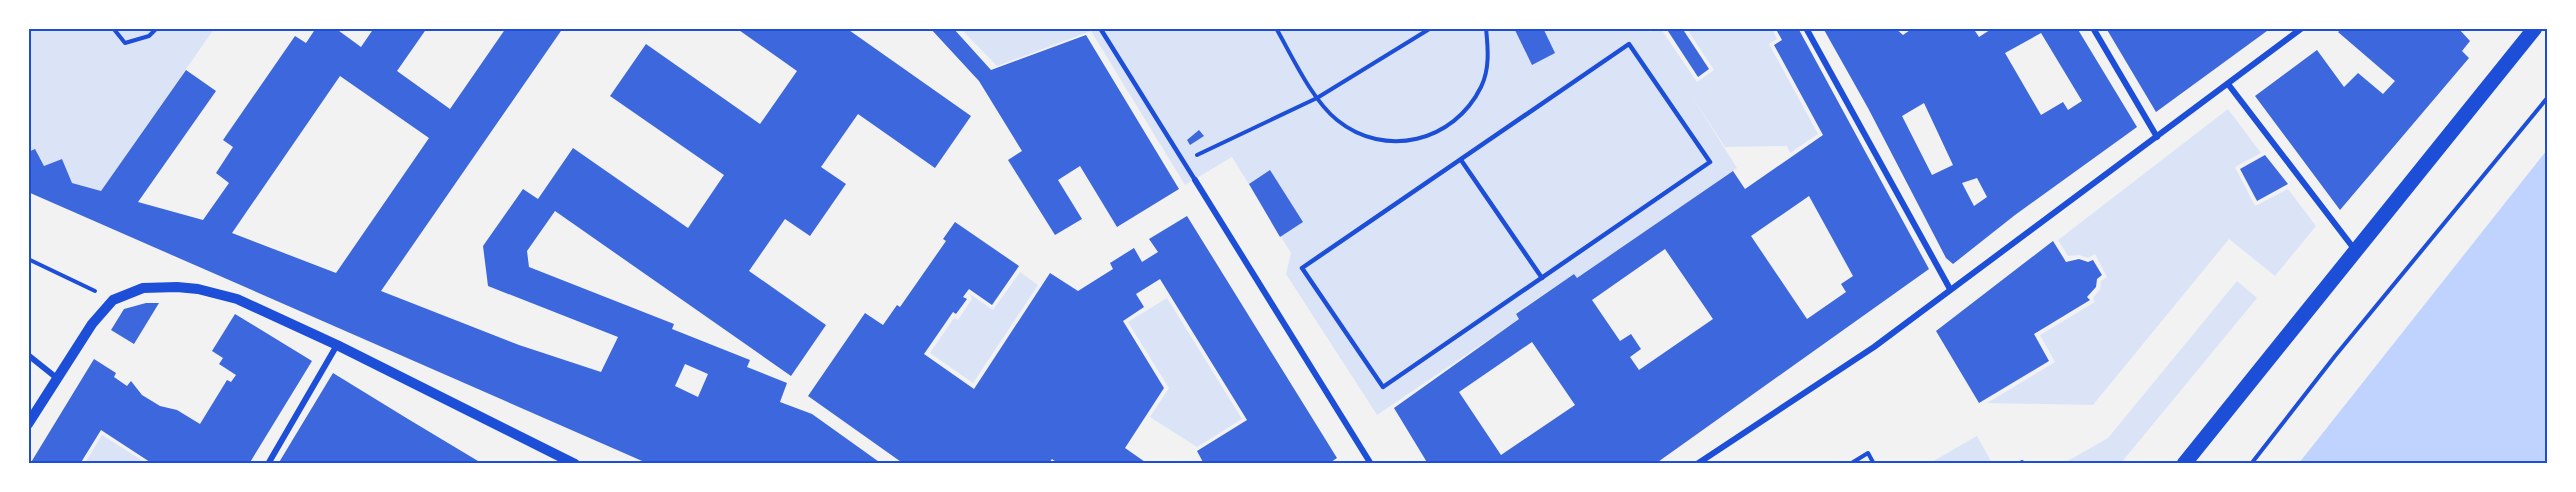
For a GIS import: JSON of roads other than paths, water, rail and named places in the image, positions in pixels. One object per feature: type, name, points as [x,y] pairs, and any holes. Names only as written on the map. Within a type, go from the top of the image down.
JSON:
[{"type":"main road","points":[[2184,464],[2535,28]]},
{"type":"street","points":[[1806,28],[1950,289]]},
{"type":"street","points":[[2093,28],[2157,137]]},
{"type":"street","points":[[1697,464],[1874,347],[2302,28]]},
{"type":"street","points":[[2228,84],[2356,252]]},
{"type":"street","points":[[1195,180],[1371,464]]},
{"type":"street","points":[[28,424],[92,324],[113,300],[143,288],[198,289],[237,299],[337,345],[575,464]]},
{"type":"street","points":[[268,464],[337,345]]},
{"type":"street","points":[[28,355],[58,379]]},
{"type":"lane","points":[[1100,28],[1195,180]]},
{"type":"lane","points":[[1629,44],[1710,162],[1542,278],[1383,387],[1302,268],[1629,44]]},
{"type":"lane","points":[[1461,159],[1542,278]]},
{"type":"water","points":[[2547,150],[2547,463],[2299,463]]}]
